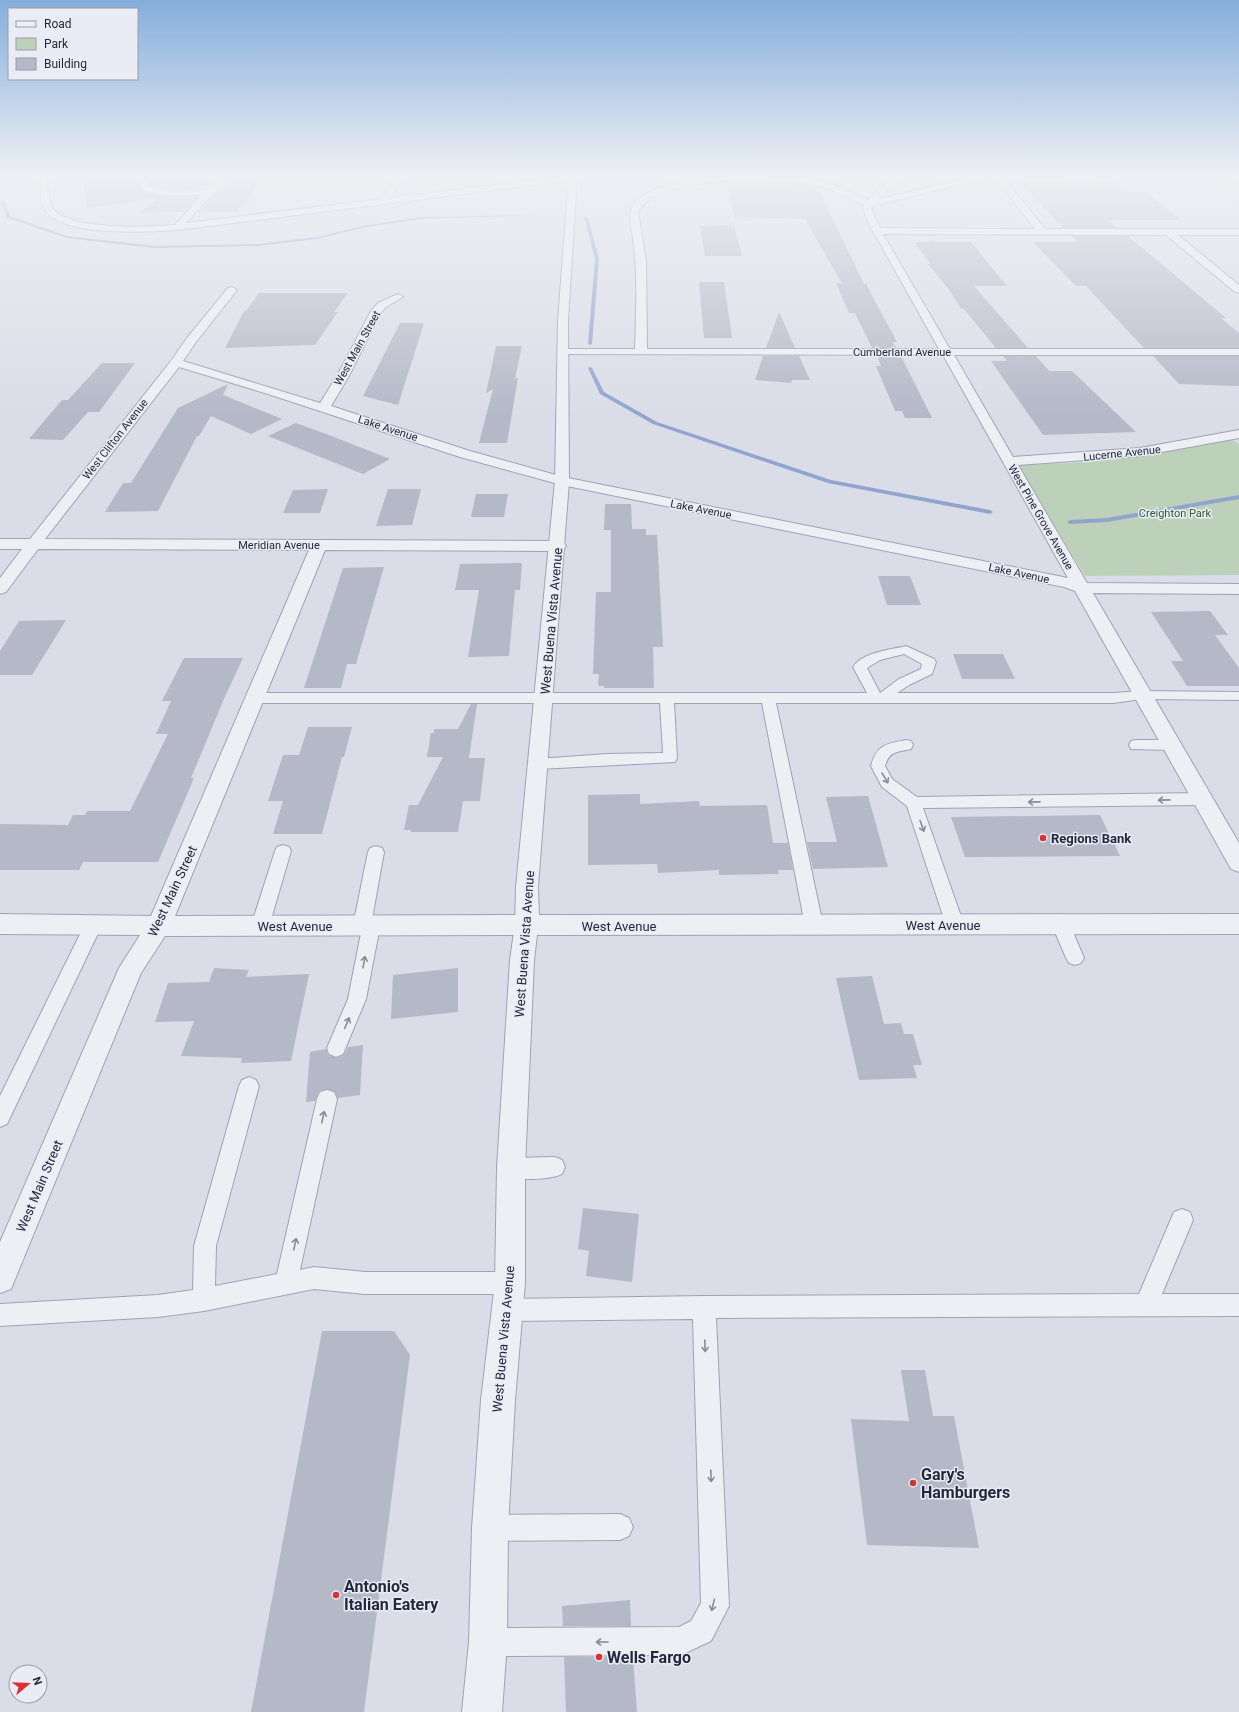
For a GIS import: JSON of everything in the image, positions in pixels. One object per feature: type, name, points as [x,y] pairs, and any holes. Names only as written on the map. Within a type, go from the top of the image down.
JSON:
[{"type":"street","name":"West Buena Vista Avenue","points":[[482,1712],[488,1642],[490,1528],[498,1400],[509,1297],[511,1168],[522,960],[527,925],[527,888],[558,546],[562,481],[563,320],[567,256]]},
{"type":"street","points":[[640,256],[641,351]]},
{"type":"street","name":"West Pine Grove Avenue","points":[[891,256],[1239,863]]},
{"type":"street","points":[[1198,256],[1239,290]]},
{"type":"street","name":"West Clifton Avenue","points":[[0,589],[36,544],[78,486],[176,363],[191,340],[232,290]]},
{"type":"street","name":"West Main Street","points":[[324,407],[343,376],[377,308],[398,297]]},
{"type":"street","name":"Cumberland Avenue","points":[[564,352],[1239,352]]},
{"type":"street","name":"Lake Avenue","points":[[176,363],[264,388],[456,451],[562,481],[890,546],[1068,583],[1081,588],[1239,589]]},
{"type":"street","name":"Lucerne Avenue","points":[[1009,461],[1140,452],[1237,436]]},
{"type":"street","name":"Meridian Avenue","points":[[0,544],[558,546]]},
{"type":"street","name":"West Main Street","points":[[0,1278],[131,968],[159,926],[319,545]]},
{"type":"street","name":"West Avenue","points":[[0,924],[92,926],[1239,924]]},
{"type":"lane","points":[[906,650],[929,662],[927,671],[907,679],[880,698],[860,667],[876,657],[906,650]]},
{"type":"lane","points":[[255,698],[1113,698],[1142,695],[1239,696]]},
{"type":"lane","points":[[538,764],[607,759],[670,758],[667,698]]},
{"type":"lane","points":[[768,698],[814,925]]},
{"type":"lane","points":[[906,745],[890,748],[881,755],[878,766],[887,783],[914,803],[955,925]]},
{"type":"lane","points":[[1136,745],[1171,745]]},
{"type":"lane","points":[[914,803],[1203,799]]},
{"type":"lane","points":[[260,926],[283,851]]},
{"type":"lane","points":[[336,1048],[357,999],[376,852]]},
{"type":"lane","points":[[1061,925],[1074,958]]},
{"type":"lane","points":[[0,1117],[92,926]]},
{"type":"lane","points":[[204,1300],[205,1246],[249,1086]]},
{"type":"lane","points":[[286,1282],[327,1099]]},
{"type":"lane","points":[[511,1168],[555,1167]]},
{"type":"lane","points":[[1146,1305],[1182,1220]]},
{"type":"lane","points":[[0,1315],[158,1306],[204,1300],[286,1282],[314,1278],[509,1297],[704,1307],[1239,1305]]},
{"type":"lane","points":[[488,1642],[681,1641],[701,1631],[715,1606],[704,1307]]},
{"type":"lane","points":[[490,1528],[620,1527]]},
{"type":"green space","name":"Creighton Park","points":[[1232,440],[1239,444],[1239,575],[1085,576],[1018,465],[1072,463],[1136,457]]},
{"type":"building","points":[[826,256],[851,256],[864,284],[866,284],[897,342],[893,342],[896,348],[872,348],[855,313],[849,313],[836,283],[842,284]]},
{"type":"building","points":[[925,256],[982,256],[1007,286],[974,286],[1028,348],[996,348],[964,309],[961,309],[950,291],[928,264],[930,263]]},
{"type":"building","points":[[1047,256],[1152,256],[1226,318],[1221,318],[1239,333],[1239,348],[1144,348],[1086,286],[1076,286]]},
{"type":"building","points":[[699,282],[724,282],[732,338],[704,338]]},
{"type":"building","points":[[259,293],[348,293],[334,312],[338,312],[315,345],[225,348],[244,311],[246,311]]},
{"type":"building","points":[[779,312],[795,348],[766,348]]},
{"type":"building","points":[[400,323],[424,323],[398,405],[363,396]]},
{"type":"building","points":[[496,346],[522,346],[515,378],[518,378],[507,443],[479,443],[493,389],[486,393]]},
{"type":"building","points":[[763,356],[799,356],[810,380],[792,380],[791,383],[755,380]]},
{"type":"building","points":[[877,356],[901,356],[932,418],[905,418],[902,411],[895,411],[876,366],[881,366]]},
{"type":"building","points":[[1003,356],[1036,356],[1049,371],[1072,371],[1136,432],[1043,435],[991,361],[1007,361]]},
{"type":"building","points":[[1153,356],[1239,356],[1239,386],[1179,384]]},
{"type":"building","points":[[102,363],[135,363],[99,412],[88,412],[63,440],[29,439],[62,400],[68,400]]},
{"type":"building","points":[[228,384],[223,395],[282,419],[251,434],[211,416],[199,436],[197,436],[158,511],[105,512],[123,483],[131,483],[178,408]]},
{"type":"building","points":[[296,423],[390,459],[363,474],[268,436]]},
{"type":"building","points":[[328,489],[320,513],[283,513],[293,490]]},
{"type":"building","points":[[388,489],[421,489],[412,525],[376,526]]},
{"type":"building","points":[[476,494],[508,494],[504,517],[471,517]]},
{"type":"building","points":[[605,504],[631,504],[632,529],[646,529],[646,535],[657,535],[663,647],[653,647],[654,688],[604,688],[604,686],[598,686],[599,674],[593,674],[596,592],[611,592],[611,530],[604,530]]},
{"type":"building","points":[[522,563],[520,590],[515,590],[509,656],[468,657],[479,590],[455,590],[460,564]]},
{"type":"building","points":[[384,567],[356,664],[347,664],[341,688],[304,688],[343,568]]},
{"type":"building","points":[[878,576],[910,576],[921,605],[887,605]]},
{"type":"building","points":[[1210,611],[1228,635],[1215,635],[1239,668],[1239,686],[1187,686],[1171,661],[1183,661],[1151,612]]},
{"type":"building","points":[[66,620],[32,675],[0,675],[0,651],[19,621]]},
{"type":"building","points":[[953,654],[1003,654],[1015,679],[962,679]]},
{"type":"building","points":[[184,658],[243,658],[223,701],[191,778],[194,778],[158,862],[83,862],[79,870],[0,870],[0,824],[68,825],[73,815],[85,815],[87,811],[130,811],[168,734],[156,734],[171,701],[162,701]]},
{"type":"building","points":[[471,704],[477,704],[469,758],[485,758],[480,801],[463,801],[458,832],[411,832],[411,830],[404,830],[409,805],[418,805],[443,757],[427,757],[431,733],[434,733],[434,729],[458,729]]},
{"type":"building","points":[[308,727],[352,727],[344,757],[342,757],[322,834],[273,834],[283,801],[268,801],[283,755],[299,755]]},
{"type":"building","points":[[640,794],[640,804],[699,801],[700,806],[767,805],[773,843],[788,843],[793,870],[778,870],[779,874],[719,875],[719,870],[658,873],[657,864],[588,865],[588,795]]},
{"type":"building","points":[[868,796],[888,867],[813,869],[807,842],[837,842],[826,797]]},
{"type":"building","points":[[1100,815],[1120,856],[965,857],[951,817]]},
{"type":"building","points":[[214,968],[249,970],[246,977],[309,974],[291,1061],[241,1063],[242,1058],[181,1056],[194,1021],[155,1022],[168,983],[209,982]]},
{"type":"building","points":[[458,968],[458,1012],[391,1019],[393,975]]},
{"type":"building","points":[[872,976],[884,1024],[901,1023],[904,1034],[913,1034],[922,1065],[913,1065],[917,1078],[859,1080],[836,978]]},
{"type":"building","points":[[363,1045],[360,1095],[338,1098],[334,1091],[327,1089],[319,1091],[315,1101],[306,1102],[310,1052],[326,1049],[328,1055],[337,1058],[344,1055],[348,1047]]},
{"type":"building","points":[[583,1208],[639,1214],[632,1282],[586,1276],[589,1251],[578,1249]]},
{"type":"building","points":[[322,1331],[394,1331],[410,1355],[364,1712],[251,1712]]},
{"type":"building","name":"Gary's Hamburgers","points":[[901,1370],[925,1370],[933,1416],[954,1416],[979,1548],[867,1545],[851,1419],[909,1421]]},
{"type":"building","points":[[630,1600],[631,1626],[563,1626],[562,1606]]},
{"type":"building","points":[[564,1657],[633,1657],[637,1712],[566,1712]]},
{"type":"waterway","points":[[590,344],[596,256]]},
{"type":"waterway","points":[[590,368],[602,393],[655,423],[830,482],[990,512]]},
{"type":"waterway","points":[[1070,522],[1107,520],[1239,497]]},
{"type":"place","name":"Regions Bank","points":[[1043,838]]},
{"type":"place","name":"Gary's Hamburgers","points":[[913,1483]]},
{"type":"place","name":"Antonio's Italian Eatery","points":[[336,1595]]},
{"type":"place","name":"Wells Fargo","points":[[599,1657]]}]
